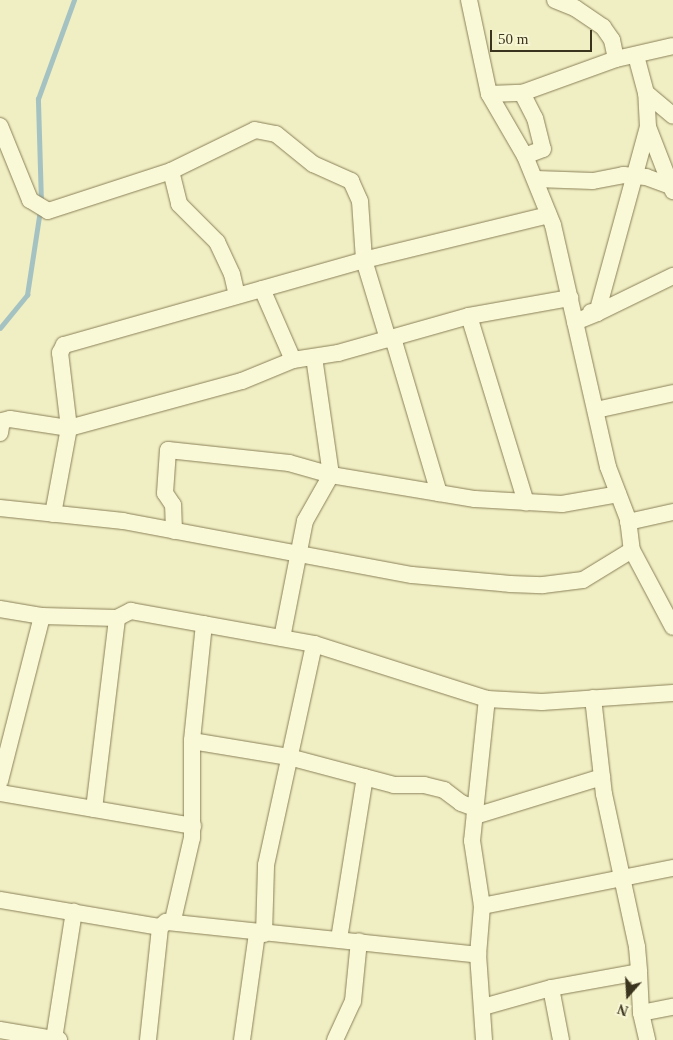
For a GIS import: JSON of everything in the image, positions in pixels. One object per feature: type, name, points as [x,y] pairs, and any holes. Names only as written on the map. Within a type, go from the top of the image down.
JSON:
[{"type":"street","points":[[469,0],[489,94],[525,156],[536,179],[549,215],[573,310],[608,467],[628,522],[632,550],[673,627]]},
{"type":"street","points":[[556,0],[576,8],[603,27],[612,40],[616,59]]},
{"type":"street","points":[[489,94],[522,92],[616,59],[636,56],[673,46]]},
{"type":"street","points":[[636,56],[646,93],[648,127],[672,188]]},
{"type":"street","points":[[522,92],[535,118],[543,150],[525,156]]},
{"type":"street","points":[[646,93],[673,116]]},
{"type":"street","points":[[0,126],[30,200],[43,208],[171,171],[255,130],[276,134],[313,164],[351,181],[360,201],[364,260],[439,493]]},
{"type":"street","points":[[597,313],[632,176],[648,127]]},
{"type":"street","points":[[171,171],[179,204],[217,242],[232,274],[237,294]]},
{"type":"street","points":[[536,179],[593,181],[632,176],[672,188]]},
{"type":"street","points":[[53,514],[69,428],[60,353],[64,345],[237,294],[262,289],[364,260],[549,215]]},
{"type":"street","points":[[0,433],[2,421],[10,419],[69,428],[242,381],[293,360],[391,339],[469,316],[573,310],[597,313],[673,276]]},
{"type":"street","points":[[262,289],[293,360]]},
{"type":"street","points":[[469,316],[526,502]]},
{"type":"street","points":[[282,638],[306,521],[331,475],[314,357]]},
{"type":"street","points":[[596,410],[673,394]]},
{"type":"street","points":[[174,531],[173,505],[165,493],[168,450],[289,464],[331,475],[439,493],[526,502],[562,504],[618,494]]},
{"type":"street","points":[[0,508],[123,521],[447,580],[544,585],[583,580],[632,550]]},
{"type":"street","points":[[628,522],[673,512]]},
{"type":"street","points":[[0,609],[42,616],[117,618],[131,611],[282,638],[314,644],[487,699],[542,702],[673,693]]},
{"type":"street","points":[[0,781],[42,616]]},
{"type":"street","points":[[94,809],[117,618]]},
{"type":"street","points":[[148,1040],[167,923],[193,826],[192,742],[204,624]]},
{"type":"street","points":[[242,1040],[260,934],[266,865],[314,644]]},
{"type":"street","points":[[593,698],[602,777],[637,947],[641,1014],[647,1040]]},
{"type":"street","points":[[484,1040],[484,1007],[478,955],[482,906],[472,841],[487,699]]},
{"type":"street","points":[[192,742],[289,757],[394,784],[424,785],[444,790],[475,812],[602,777]]},
{"type":"street","points":[[339,939],[365,777]]},
{"type":"street","points":[[0,793],[193,826]]},
{"type":"street","points":[[482,906],[673,868]]},
{"type":"street","points":[[0,900],[74,912],[260,934],[339,939],[478,955]]},
{"type":"street","points":[[0,1030],[57,1040],[74,912]]},
{"type":"street","points":[[335,1040],[352,1001],[359,941]]},
{"type":"street","points":[[484,1007],[551,988],[639,972]]},
{"type":"street","points":[[551,988],[561,1040]]},
{"type":"street","points":[[641,1014],[673,1007]]},
{"type":"waterway","points":[[41,203],[38,99],[74,0]]},
{"type":"waterway","points":[[0,328],[27,295],[40,210]]}]
